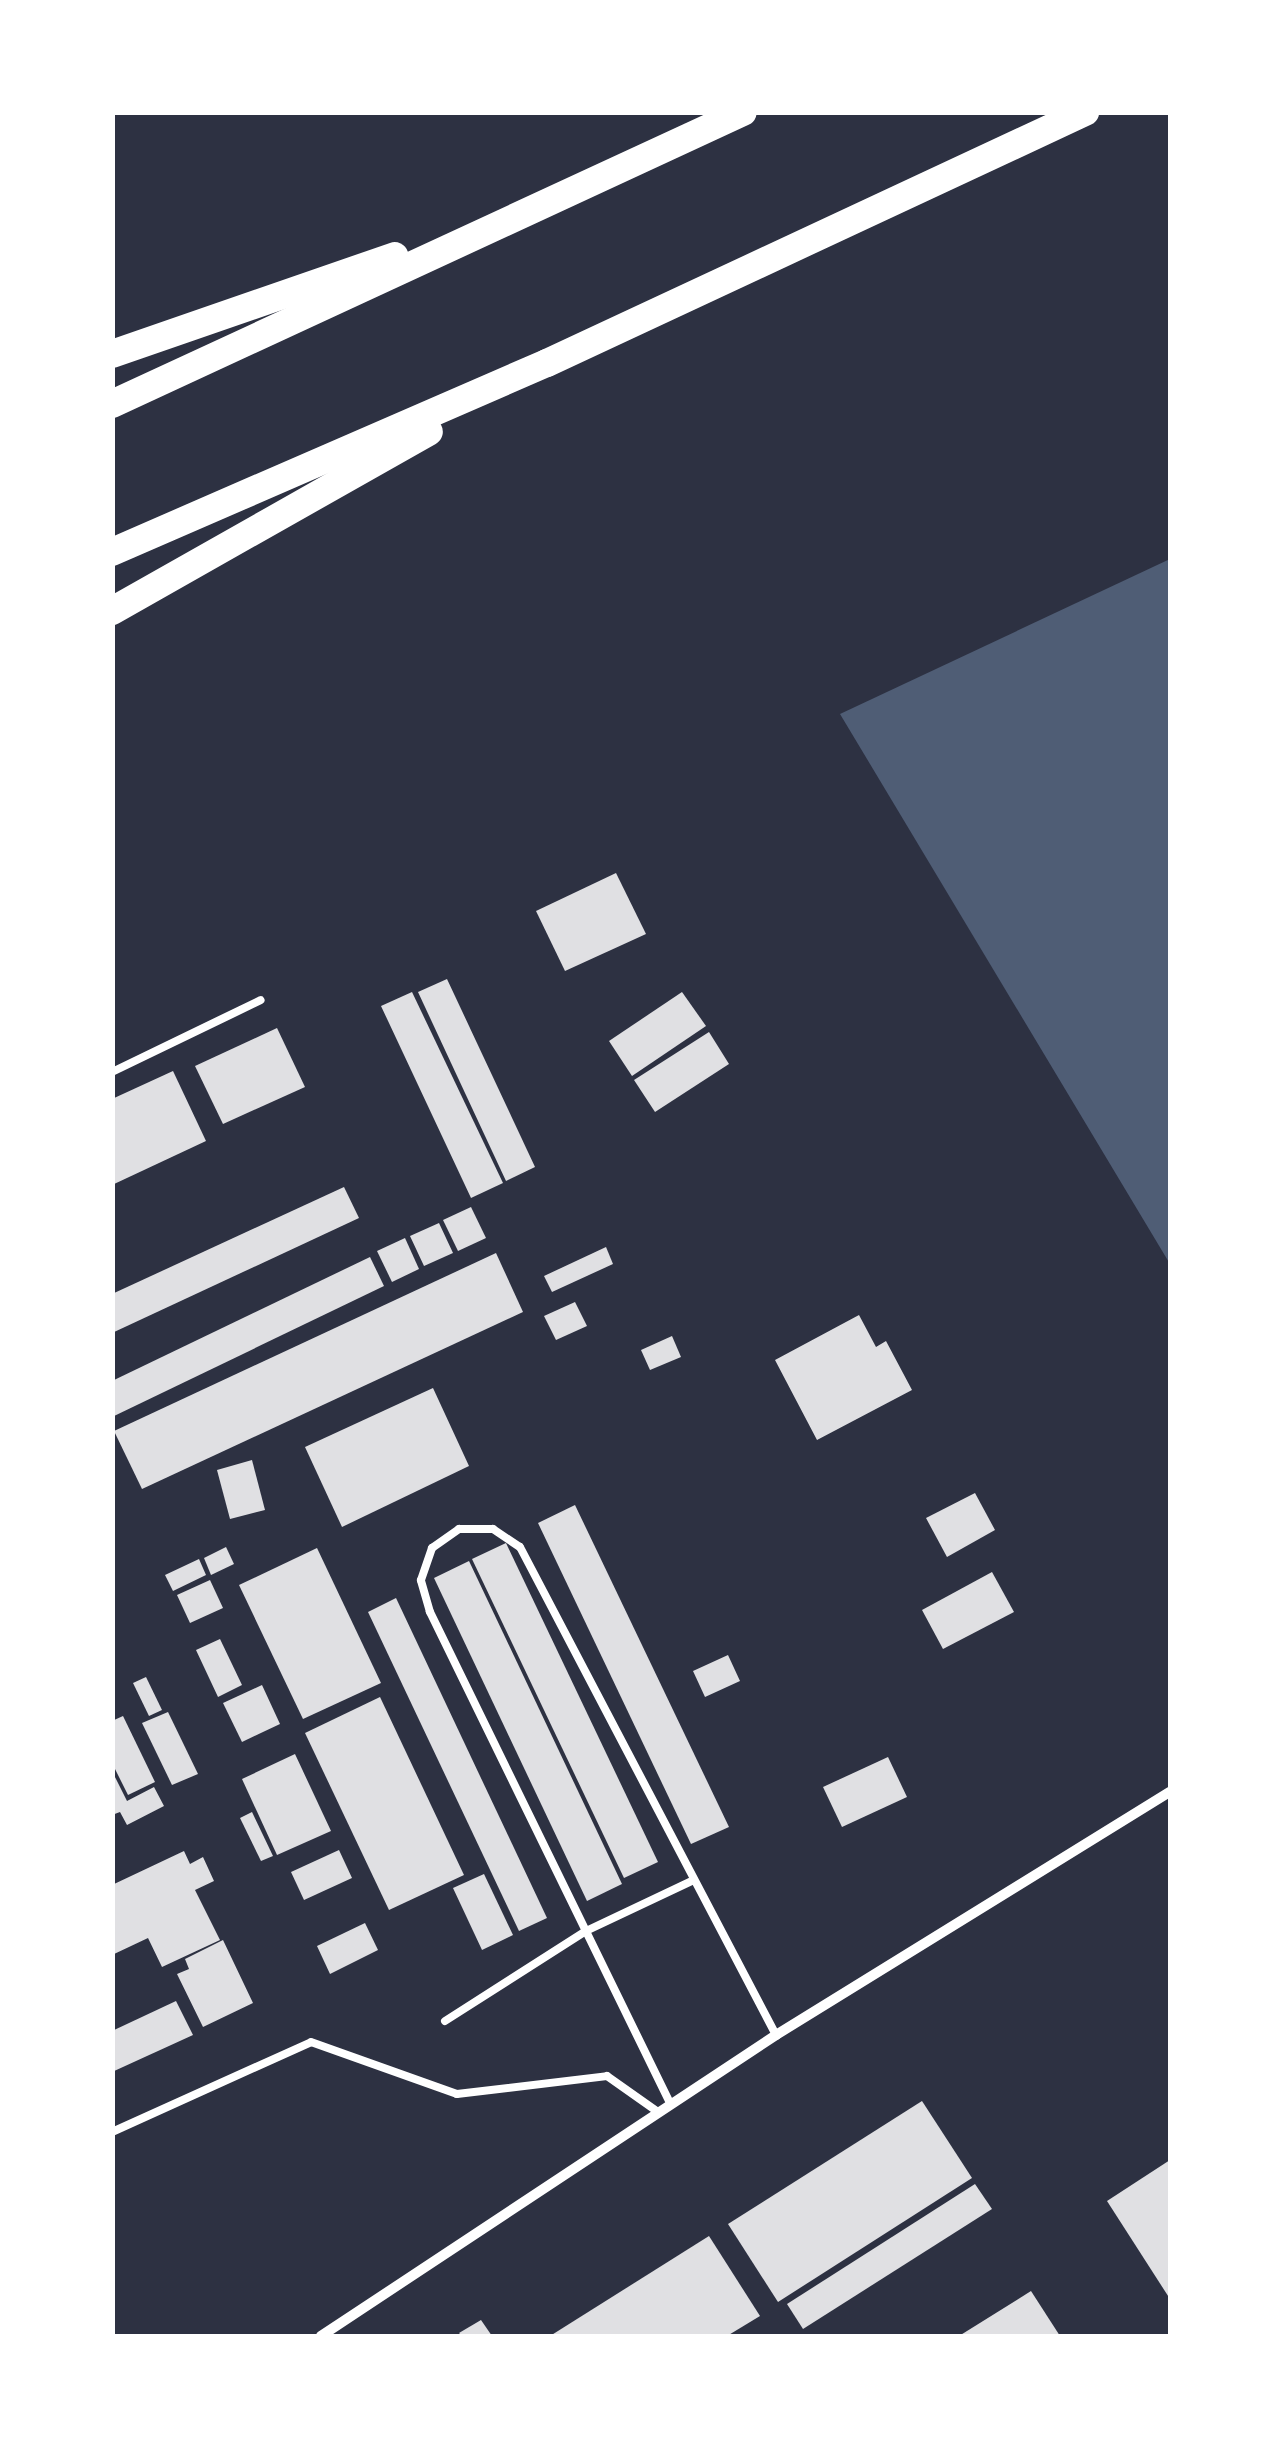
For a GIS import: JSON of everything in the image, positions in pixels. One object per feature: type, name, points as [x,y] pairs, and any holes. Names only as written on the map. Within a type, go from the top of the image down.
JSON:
[{"type":"highway","points":[[112,404],[743,112]]},
{"type":"highway","points":[[112,552],[548,364],[1084,112]]},
{"type":"highway","points":[[112,354],[561,197]]},
{"type":"highway","points":[[112,611],[548,364]]},
{"type":"street","points":[[321,2336],[776,2034],[1170,1792]]},
{"type":"lane","points":[[112,1072],[261,1000]]},
{"type":"lane","points":[[670,2103],[430,1612],[426,1564],[459,1529],[493,1528],[520,1548],[776,2034]]},
{"type":"lane","points":[[445,2021],[586,1931],[694,1880]]},
{"type":"lane","points":[[112,2132],[311,2042],[457,2094],[608,2076],[658,2112]]},
{"type":"water","points":[[1170,559],[1170,1264],[840,714]]},
{"type":"building","points":[[616,873],[646,934],[565,971],[536,911]]},
{"type":"building","points":[[447,979],[535,1167],[506,1181],[418,992]]},
{"type":"building","points":[[412,992],[503,1183],[471,1198],[381,1006]]},
{"type":"building","points":[[682,992],[706,1026],[632,1076],[609,1041]]},
{"type":"building","points":[[277,1028],[305,1087],[223,1124],[195,1066]]},
{"type":"building","points":[[709,1032],[729,1064],[655,1112],[634,1080]]},
{"type":"building","points":[[173,1071],[206,1141],[112,1185],[112,1099]]},
{"type":"building","points":[[344,1187],[359,1218],[112,1333],[112,1294]]},
{"type":"building","points":[[471,1207],[486,1238],[458,1251],[443,1220]]},
{"type":"building","points":[[439,1223],[453,1253],[424,1266],[410,1236]]},
{"type":"building","points":[[405,1238],[419,1269],[392,1282],[377,1251]]},
{"type":"building","points":[[606,1247],[613,1264],[552,1292],[544,1276]]},
{"type":"building","points":[[496,1253],[523,1312],[142,1489],[114,1431]]},
{"type":"building","points":[[370,1257],[384,1286],[112,1417],[112,1381]]},
{"type":"building","points":[[575,1302],[587,1326],[556,1340],[544,1316]]},
{"type":"building","points":[[859,1315],[876,1347],[886,1341],[912,1390],[817,1440],[775,1360]]},
{"type":"building","points":[[672,1336],[681,1357],[650,1370],[641,1350]]},
{"type":"building","points":[[433,1388],[469,1466],[342,1527],[305,1447]]},
{"type":"building","points":[[252,1460],[265,1510],[230,1519],[217,1470]]},
{"type":"building","points":[[975,1493],[995,1530],[947,1557],[926,1518]]},
{"type":"building","points":[[575,1505],[729,1827],[691,1844],[538,1523]]},
{"type":"building","points":[[506,1543],[658,1862],[624,1878],[472,1559]]},
{"type":"building","points":[[226,1547],[234,1564],[211,1575],[204,1558]]},
{"type":"building","points":[[317,1548],[381,1683],[303,1719],[239,1585]]},
{"type":"building","points":[[199,1559],[206,1575],[173,1591],[165,1575]]},
{"type":"building","points":[[469,1561],[622,1884],[587,1901],[434,1578]]},
{"type":"building","points":[[992,1572],[1014,1612],[943,1649],[922,1610]]},
{"type":"building","points":[[210,1580],[223,1608],[190,1623],[177,1595]]},
{"type":"building","points":[[396,1598],[547,1918],[519,1931],[368,1612]]},
{"type":"building","points":[[220,1639],[242,1685],[218,1697],[196,1650]]},
{"type":"building","points":[[728,1655],[740,1681],[705,1697],[693,1671]]},
{"type":"building","points":[[146,1677],[162,1710],[149,1716],[133,1683]]},
{"type":"building","points":[[262,1685],[280,1724],[242,1742],[223,1703]]},
{"type":"building","points":[[380,1697],[464,1875],[389,1910],[305,1733]]},
{"type":"building","points":[[168,1712],[198,1774],[172,1785],[142,1723]]},
{"type":"building","points":[[123,1716],[155,1782],[128,1795],[112,1763],[112,1721]]},
{"type":"building","points":[[295,1754],[331,1831],[277,1855],[242,1779]]},
{"type":"building","points":[[888,1757],[907,1797],[842,1827],[823,1787]]},
{"type":"building","points":[[112,1771],[127,1801],[154,1787],[164,1806],[127,1825],[120,1812],[112,1815]]},
{"type":"building","points":[[252,1812],[273,1856],[261,1861],[240,1818]]},
{"type":"building","points":[[339,1850],[352,1878],[304,1900],[291,1872]]},
{"type":"building","points":[[184,1851],[190,1864],[203,1857],[214,1881],[195,1890],[220,1940],[162,1967],[148,1938],[112,1955],[112,1885]]},
{"type":"building","points":[[484,1874],[513,1935],[482,1950],[453,1888]]},
{"type":"building","points":[[365,1923],[378,1950],[330,1974],[317,1946]]},
{"type":"building","points":[[223,1940],[253,2003],[203,2027],[177,1974],[189,1969],[185,1959]]},
{"type":"building","points":[[176,2001],[193,2035],[112,2072],[112,2031]]},
{"type":"building","points":[[922,2101],[972,2178],[778,2302],[728,2224]]},
{"type":"building","points":[[1170,2160],[1170,2299],[1107,2201]]},
{"type":"building","points":[[975,2184],[992,2209],[803,2329],[787,2304]]},
{"type":"building","points":[[709,2236],[760,2316],[727,2336],[550,2336]]},
{"type":"building","points":[[1031,2291],[1060,2336],[959,2336]]},
{"type":"building","points":[[481,2320],[492,2336],[459,2333]]}]
